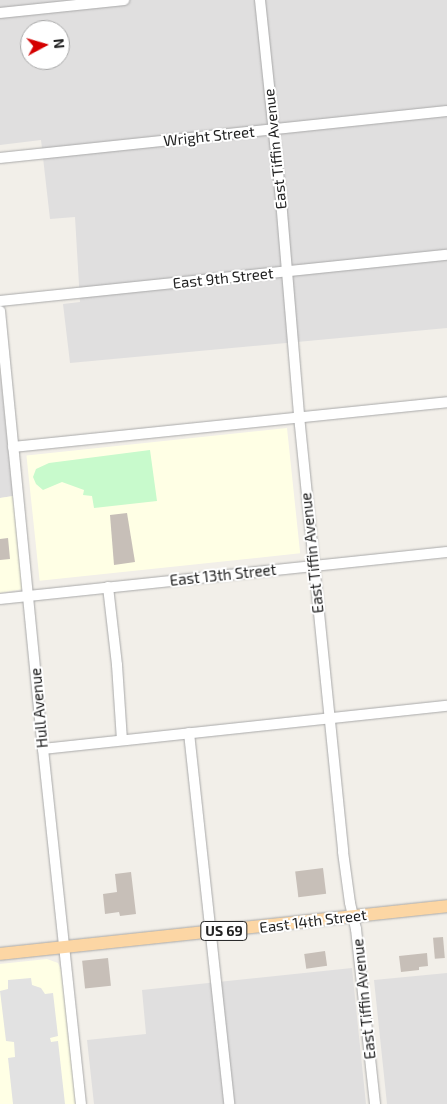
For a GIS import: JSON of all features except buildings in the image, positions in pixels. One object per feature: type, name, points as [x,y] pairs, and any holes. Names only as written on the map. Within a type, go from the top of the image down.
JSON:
[{"type":"main road","name":"East 14th Street","points":[[0,954],[210,933],[447,906]]},
{"type":"street","points":[[0,13],[124,0]]},
{"type":"street","name":"East Tiffin Avenue","points":[[260,0],[329,718],[343,852],[353,916],[375,1104]]},
{"type":"street","name":"Wright Street","points":[[0,158],[447,111]]},
{"type":"street","name":"East 9th Street","points":[[0,301],[447,255]]},
{"type":"street","name":"Hull Avenue","points":[[0,311],[12,447],[81,1104]]},
{"type":"street","points":[[12,447],[447,402]]},
{"type":"street","name":"East 13th Street","points":[[0,599],[447,552]]},
{"type":"street","points":[[108,587],[117,665],[122,740]]},
{"type":"street","points":[[43,749],[447,706]]},
{"type":"street","points":[[189,733],[229,1104]]},
{"type":"shaded area","points":[[0,0],[447,0],[447,328],[70,363],[63,304],[80,302],[75,217],[50,219],[41,140],[0,145]]},
{"type":"shaded area","points":[[0,370],[13,496],[0,498]]},
{"type":"shaded area","points":[[287,428],[300,553],[40,581],[26,455]]},
{"type":"shaded area","points":[[13,496],[23,589],[0,593],[0,498]]},
{"type":"shaded area","points":[[47,959],[58,963],[61,970],[77,1104],[0,1104],[0,964]]},
{"type":"shaded area","points":[[352,968],[366,1104],[94,1104],[87,1040],[146,1034],[142,990]]},
{"type":"shaded area","points":[[447,973],[447,1104],[387,1104],[374,980]]},
{"type":"shaded area","points":[[31,978],[32,985],[41,988],[45,994],[53,993],[58,1036],[50,1038],[51,1042],[58,1041],[65,1104],[13,1104],[8,1058],[15,1057],[14,1042],[6,1041],[0,991],[8,989],[8,980]]},
{"type":"green space","points":[[150,450],[157,501],[94,508],[92,496],[83,495],[84,490],[62,482],[43,490],[36,484],[33,477],[36,469],[49,463]]}]
